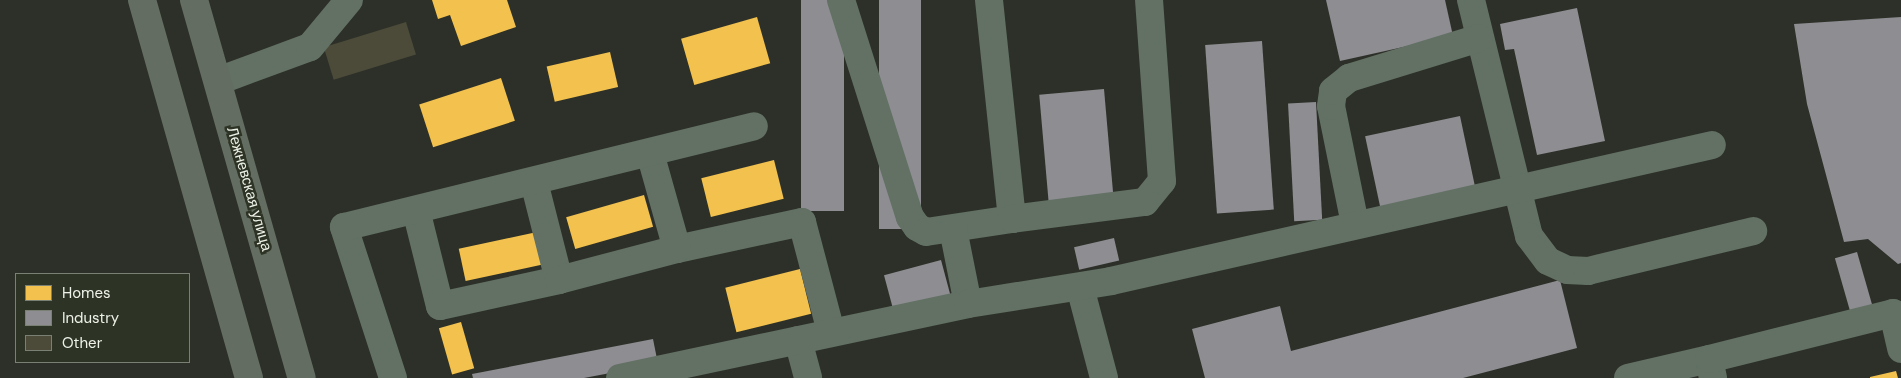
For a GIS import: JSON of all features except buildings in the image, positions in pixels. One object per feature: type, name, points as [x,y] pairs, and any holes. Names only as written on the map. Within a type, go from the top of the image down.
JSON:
[{"type":"highway","points":[[142,0],[249,378]]},
{"type":"highway","name":"Лежневская улица","points":[[194,0],[302,378]]},
{"type":"lane","points":[[218,81],[310,47],[349,0]]},
{"type":"lane","points":[[841,0],[910,217],[917,228],[926,232],[1144,202],[1162,181],[1149,0]]},
{"type":"lane","points":[[988,0],[1012,219]]},
{"type":"lane","points":[[1471,0],[1517,189],[1533,246],[1548,261],[1567,270],[1588,271],[1754,231]]},
{"type":"lane","points":[[1355,224],[1331,106],[1333,91],[1350,78],[1479,38]]},
{"type":"lane","points":[[393,378],[344,227],[534,182],[754,126]]},
{"type":"lane","points":[[620,378],[968,304],[1080,287],[1712,145]]},
{"type":"lane","points":[[650,152],[677,249]]},
{"type":"lane","points":[[534,182],[559,280]]},
{"type":"lane","points":[[416,210],[440,306],[559,280],[677,249],[802,222],[830,332]]},
{"type":"lane","points":[[953,229],[968,304]]},
{"type":"lane","points":[[1080,287],[1104,378]]},
{"type":"lane","points":[[1628,378],[1711,368],[1897,307],[1901,349]]},
{"type":"lane","points":[[798,340],[808,378]]}]
